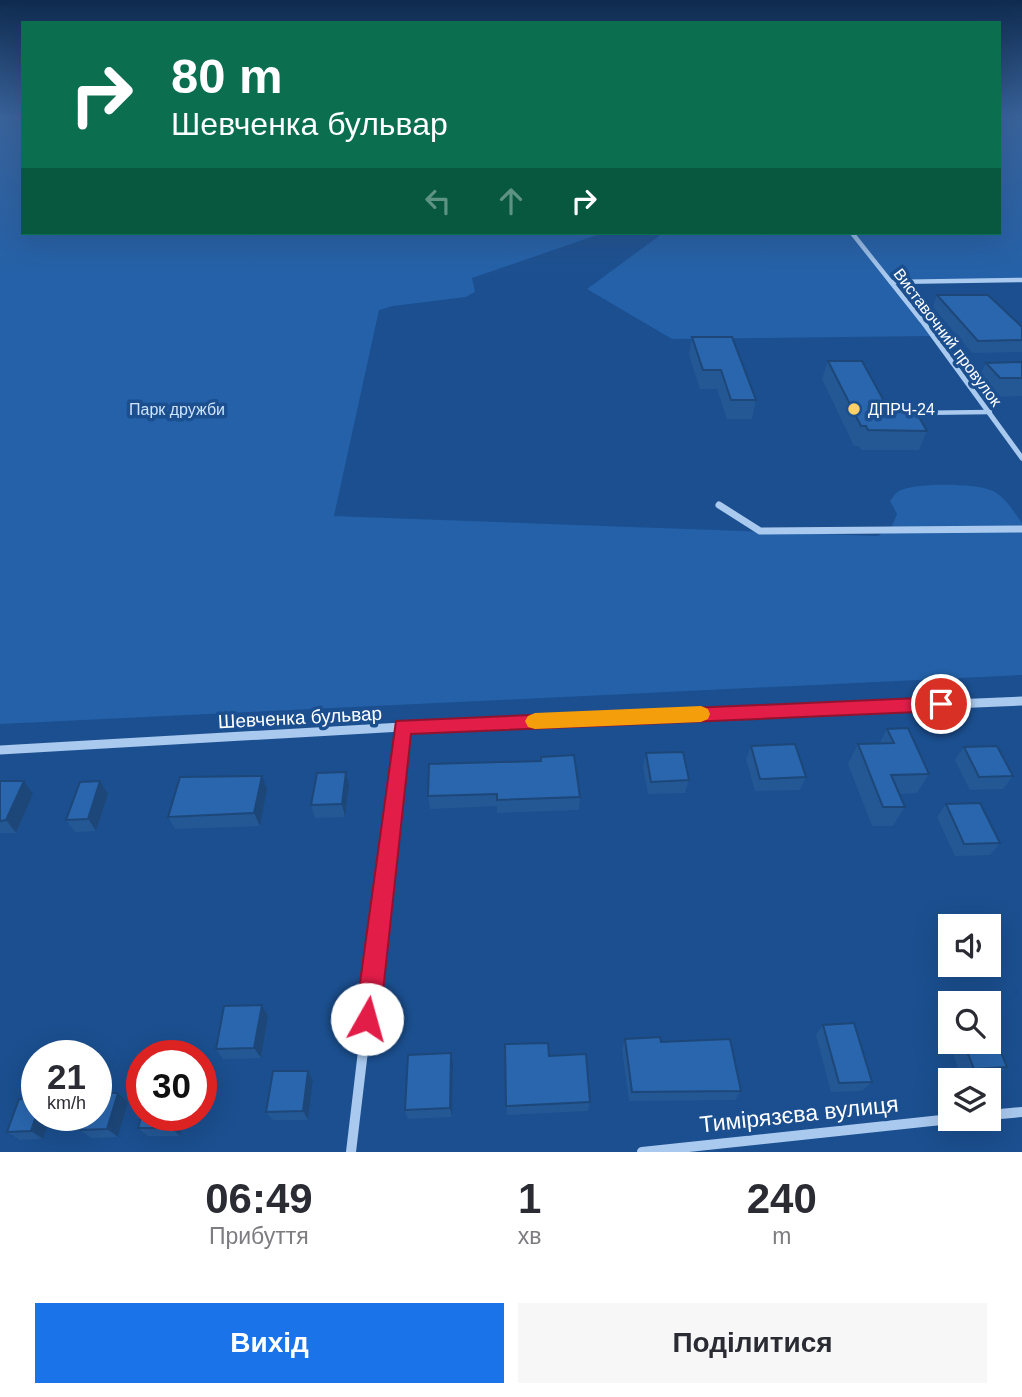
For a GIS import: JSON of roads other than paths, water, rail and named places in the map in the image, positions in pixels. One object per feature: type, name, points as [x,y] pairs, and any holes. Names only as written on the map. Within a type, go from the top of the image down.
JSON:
[{"type":"street","name":"Виставочний провулок","points":[[854,235],[990,412],[1022,458]]},
{"type":"street","points":[[891,282],[1022,280]]},
{"type":"street","points":[[719,505],[760,531],[1022,529]]},
{"type":"street","name":"Шевченка бульвар","points":[[0,750],[402,727],[1022,701]]},
{"type":"street","points":[[351,1152],[402,727]]},
{"type":"street","points":[[1001,1114],[1022,1112]]},
{"type":"street","name":"Тимірязєва вулиця","points":[[642,1152],[938,1120]]},
{"type":"lane","points":[[910,413],[990,412]]},
{"type":"place","name":"ДПРЧ-24","points":[[854,409]]},
{"type":"park label","name":"Парк дружби","points":[[177,409]]}]
